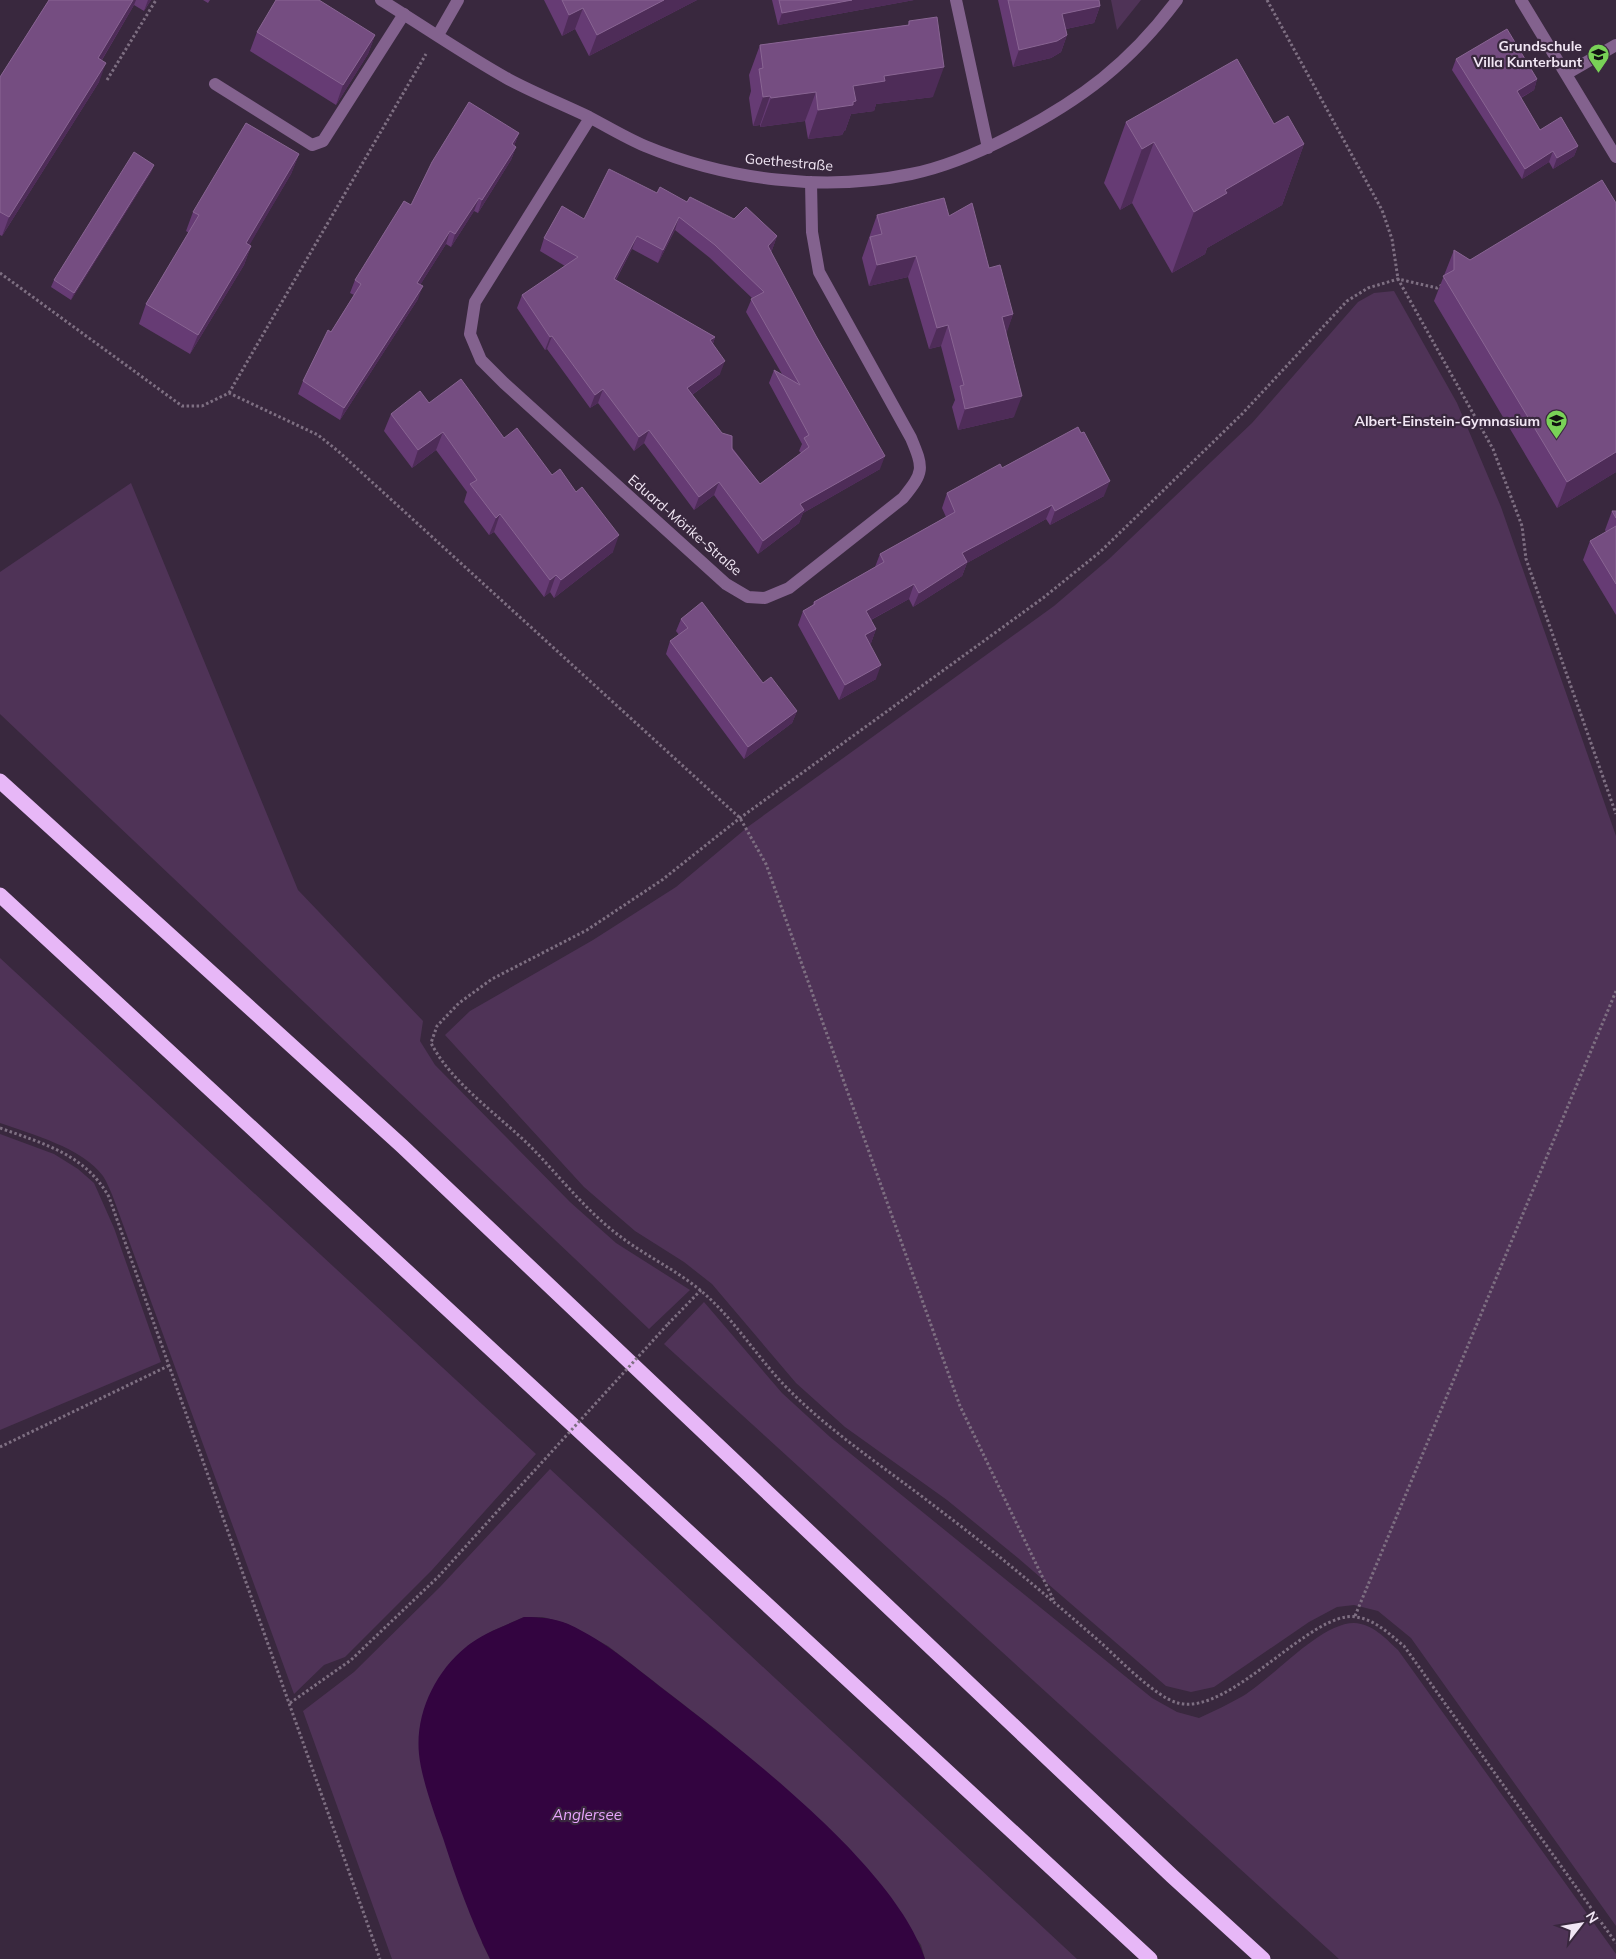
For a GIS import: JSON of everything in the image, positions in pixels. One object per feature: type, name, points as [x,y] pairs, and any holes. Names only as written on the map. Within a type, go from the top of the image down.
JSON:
[{"type":"highway","points":[[0,781],[409,1152],[1158,1862],[1263,1959]]},
{"type":"highway","points":[[0,896],[1150,1959]]},
{"type":"street","name":"Goethestraße","points":[[381,0],[508,79],[645,146],[700,165],[759,177],[811,182],[870,181],[912,174],[988,148],[1062,108],[1090,88],[1143,43],[1177,0]]},
{"type":"street","points":[[438,35],[458,0]]},
{"type":"street","points":[[956,0],[988,148]]},
{"type":"street","points":[[1521,0],[1616,157]]},
{"type":"street","points":[[215,84],[312,145],[323,141],[404,14]]},
{"type":"street","points":[[1566,74],[1616,45]]},
{"type":"street","name":"Eduard-Mörike-Straße","points":[[590,118],[475,302],[470,334],[481,360],[504,383],[726,584],[748,597],[765,598],[789,588],[903,498],[917,480],[921,462],[906,430],[819,272],[812,232],[811,182]]},
{"type":"path","points":[[107,80],[156,0]]},
{"type":"path","points":[[1267,0],[1382,210],[1392,239],[1398,279],[1493,449],[1522,526],[1526,559],[1616,814]]},
{"type":"path","points":[[0,273],[182,406],[202,406],[229,393],[438,35]]},
{"type":"path","points":[[1445,283],[1437,288],[1398,279],[1368,288],[1347,301],[1242,414],[1100,552],[1043,598],[740,818],[662,880],[587,930],[492,978],[459,1003],[438,1026],[431,1043],[441,1062],[533,1149],[571,1193],[620,1236],[701,1290],[788,1389],[836,1433],[939,1509],[1055,1603],[1158,1693],[1179,1704],[1197,1703],[1221,1695],[1318,1630],[1344,1616],[1355,1616],[1374,1622],[1404,1646],[1616,1943]]},
{"type":"path","points":[[229,393],[318,435],[338,451],[740,818],[766,864],[960,1406],[1055,1603]]},
{"type":"path","points":[[1355,1616],[1616,990]]},
{"type":"path","points":[[0,1128],[57,1150],[98,1179],[109,1197],[380,1959]]},
{"type":"path","points":[[290,1703],[351,1660],[439,1576],[701,1290]]},
{"type":"path","points":[[0,1447],[168,1366]]},
{"type":"shaded area","points":[[1111,0],[1141,0],[1117,30]]},
{"type":"shaded area","points":[[1394,291],[1457,403],[1501,507],[1616,836],[1616,1926],[1411,1638],[1378,1611],[1354,1605],[1337,1607],[1309,1622],[1214,1687],[1191,1692],[1166,1686],[1018,1558],[947,1500],[845,1427],[796,1383],[712,1284],[684,1262],[635,1231],[584,1187],[445,1035],[470,1011],[593,940],[676,887],[749,826],[1054,606],[1109,559],[1252,423],[1358,302],[1374,293]]},
{"type":"shaded area","points":[[131,483],[298,890],[423,1021],[420,1041],[435,1065],[570,1202],[616,1243],[690,1290],[649,1329],[0,714],[0,572]]},
{"type":"shaded area","points":[[0,958],[536,1454],[432,1570],[345,1657],[324,1665],[294,1694],[106,1181],[94,1166],[83,1157],[56,1143],[0,1123]]},
{"type":"shaded area","points":[[0,1134],[54,1154],[78,1169],[94,1183],[114,1228],[161,1362],[0,1430]]},
{"type":"shaded area","points":[[704,1302],[782,1393],[830,1437],[1152,1698],[1177,1712],[1199,1718],[1232,1702],[1255,1688],[1312,1641],[1341,1625],[1361,1624],[1378,1632],[1398,1650],[1616,1954],[1616,1959],[1339,1959],[664,1344]]},
{"type":"shaded area","points":[[550,1469],[1077,1959],[925,1959],[921,1945],[849,1848],[719,1732],[608,1646],[568,1624],[543,1617],[524,1617],[492,1631],[467,1646],[482,1943],[490,1959],[392,1959],[303,1711],[354,1672],[440,1587]]},
{"type":"water","name":"Anglersee","points":[[524,1617],[547,1618],[563,1622],[595,1639],[621,1656],[777,1780],[852,1851],[884,1888],[909,1924],[925,1959],[490,1959],[464,1899],[425,1785],[419,1754],[420,1724],[429,1695],[436,1681],[455,1657],[480,1638]]},
{"type":"building","points":[[49,0],[133,0],[98,58],[106,63],[9,217],[0,212],[0,77]]},
{"type":"building","points":[[276,0],[319,0],[375,35],[343,85],[257,32]]},
{"type":"building","points":[[562,0],[664,0],[597,35],[583,8],[569,15]]},
{"type":"building","points":[[779,0],[852,0],[782,13]]},
{"type":"building","points":[[1008,0],[1099,0],[1100,6],[1062,14],[1067,35],[1057,41],[1019,50]]},
{"type":"building","points":[[937,17],[944,67],[884,76],[885,81],[853,86],[856,101],[853,102],[853,105],[818,110],[816,92],[771,98],[770,96],[763,97],[759,69],[763,68],[760,45],[909,25],[909,21]]},
{"type":"building","points":[[1507,29],[1537,79],[1517,91],[1540,130],[1561,117],[1578,146],[1557,158],[1553,151],[1525,169],[1456,59]]},
{"type":"building","points":[[1237,59],[1274,124],[1288,116],[1304,144],[1225,190],[1227,193],[1194,212],[1154,142],[1142,149],[1126,122]]},
{"type":"building","points":[[469,102],[519,133],[512,144],[516,147],[482,200],[479,198],[455,234],[450,231],[417,283],[423,286],[344,408],[303,381],[328,330],[331,332],[361,284],[355,280],[404,201],[411,205],[432,162]]},
{"type":"building","points":[[246,123],[299,154],[246,243],[251,246],[198,335],[146,304],[199,215],[193,212]]},
{"type":"building","points":[[134,152],[154,165],[74,293],[54,280]]},
{"type":"building","points":[[609,169],[657,193],[660,187],[687,202],[690,197],[734,219],[746,207],[777,236],[768,246],[816,336],[885,456],[800,504],[804,510],[763,541],[719,482],[699,497],[649,430],[639,437],[603,389],[595,395],[552,336],[550,337],[522,295],[578,257],[544,238],[562,206],[584,219]],"holes":[[[679,217],[715,245],[764,292],[751,299],[800,385],[774,370],[809,435],[804,438],[809,447],[760,484],[732,449],[732,436],[722,433],[687,388],[725,361],[710,340],[715,337],[614,279],[637,236],[663,250]]]},
{"type":"building","points":[[1602,180],[1616,203],[1616,452],[1567,482],[1443,276],[1454,270],[1454,250],[1470,260]]},
{"type":"building","points":[[944,198],[949,216],[972,203],[989,268],[1000,265],[1013,314],[1002,317],[1022,396],[965,409],[960,386],[964,385],[948,325],[937,328],[916,256],[877,265],[870,237],[882,234],[877,215]]},
{"type":"building","points":[[461,379],[504,438],[517,428],[552,475],[560,469],[576,492],[582,487],[619,535],[561,580],[556,575],[550,580],[500,514],[496,518],[470,484],[477,480],[443,432],[418,450],[391,414],[420,391],[429,403]]},
{"type":"building","points":[[1078,427],[1081,433],[1084,432],[1110,481],[1055,511],[1052,505],[962,553],[967,562],[919,593],[914,584],[866,611],[876,629],[865,635],[881,665],[845,685],[803,611],[815,604],[814,602],[884,562],[880,554],[955,512],[947,493],[1000,464],[1002,468]]},
{"type":"building","points":[[1616,526],[1616,584],[1590,541]]},
{"type":"building","points":[[702,602],[763,683],[771,677],[797,711],[748,747],[670,641],[688,628],[681,619]]},
{"type":"place","name":"Grundschule Villa Kunterbunt","points":[[1598,73]]},
{"type":"place","name":"Albert-Einstein-Gymnasium","points":[[1556,440]]}]
